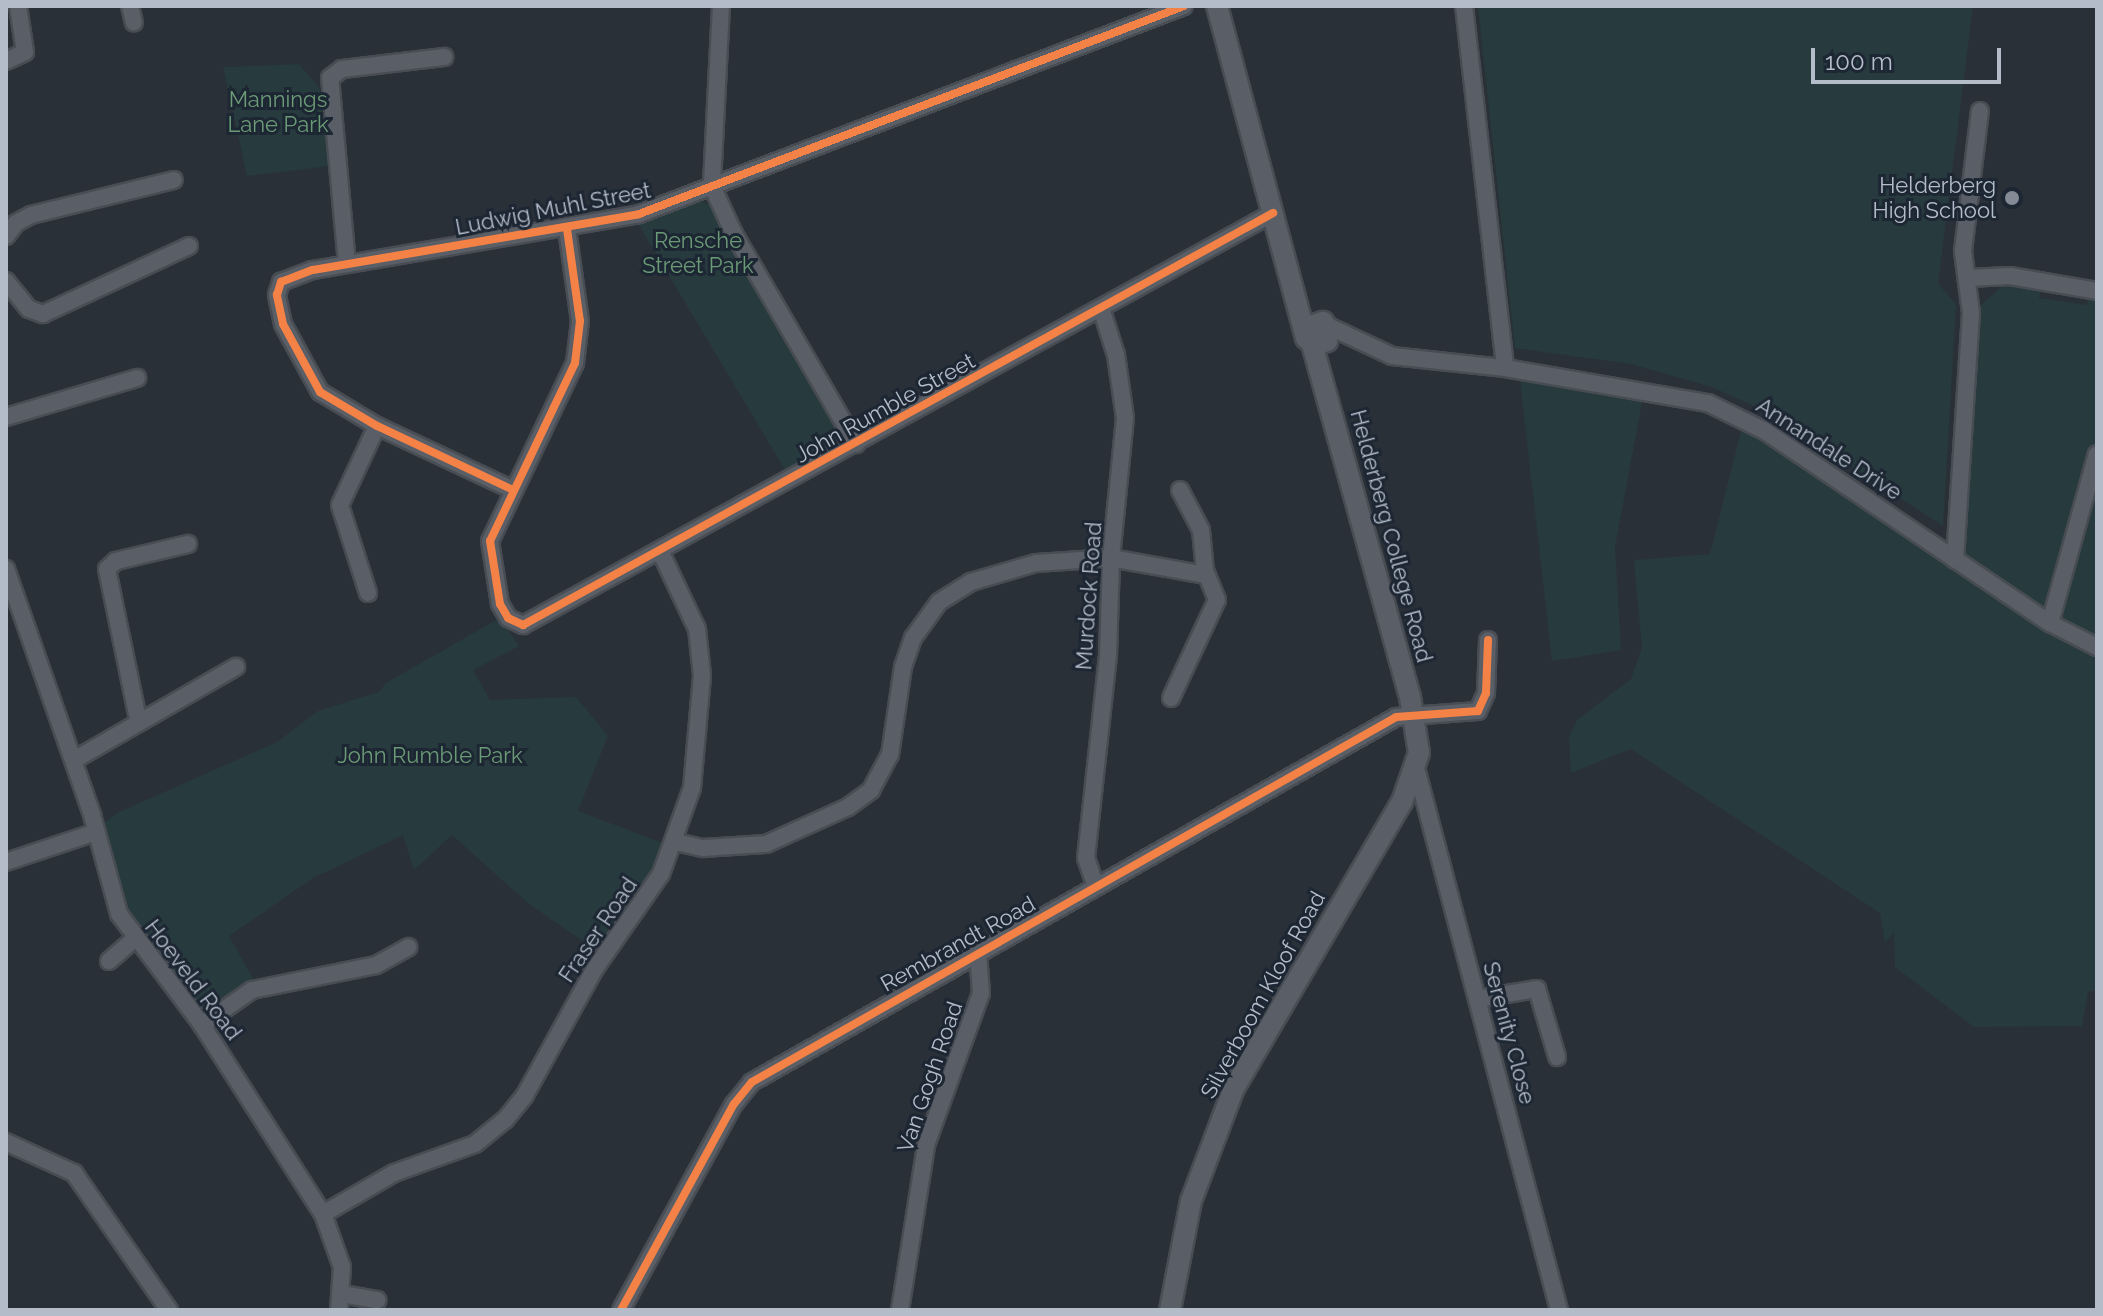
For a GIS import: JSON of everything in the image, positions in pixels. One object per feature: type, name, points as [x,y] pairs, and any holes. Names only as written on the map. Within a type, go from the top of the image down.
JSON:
[{"type":"street","points":[[6,61],[25,52],[18,6]]},
{"type":"street","points":[[130,6],[134,23]]},
{"type":"street","points":[[721,6],[712,186],[734,234],[856,444]]},
{"type":"street","name":"Ludwig Muhl Street","points":[[511,489],[377,426],[313,385],[278,311],[277,290],[285,279],[347,264],[567,229],[639,214],[1184,6]]},
{"type":"street","name":"Helderberg College Road","points":[[1217,6],[1295,285],[1319,333],[1321,369],[1414,716]]},
{"type":"street","points":[[1464,6],[1505,368]]},
{"type":"street","points":[[347,264],[330,78],[342,69],[444,57]]},
{"type":"street","points":[[1955,560],[1970,300],[1963,251],[1980,111]]},
{"type":"street","points":[[6,236],[16,223],[31,215],[174,180]]},
{"type":"street","name":"John Rumble Street","points":[[511,489],[489,554],[500,604],[513,621],[531,624],[1273,213]]},
{"type":"street","points":[[511,489],[575,363],[580,321],[567,229]]},
{"type":"street","points":[[6,281],[29,309],[43,314],[189,246]]},
{"type":"street","points":[[1967,278],[2010,276],[2097,291]]},
{"type":"street","points":[[1970,300],[1994,279]]},
{"type":"street","name":"Murdock Road","points":[[1096,887],[1086,858],[1108,656],[1111,558],[1125,418],[1116,355],[1101,308]]},
{"type":"street","name":"Annandale Drive","points":[[1319,333],[1353,340],[1392,356],[1505,368],[1708,403],[1815,463],[2050,623],[2097,647]]},
{"type":"street","points":[[6,417],[137,378]]},
{"type":"street","points":[[368,593],[340,505],[377,426]]},
{"type":"street","points":[[2050,623],[2097,454]]},
{"type":"street","points":[[1171,698],[1215,610],[1216,587],[1206,575],[1201,530],[1180,490]]},
{"type":"street","points":[[138,719],[107,569],[116,561],[188,544]]},
{"type":"street","name":"Fraser Road","points":[[323,1214],[394,1173],[475,1144],[505,1120],[525,1095],[594,970],[643,905],[676,842],[698,749],[702,660],[692,613],[661,553]]},
{"type":"street","points":[[1174,570],[1203,556]]},
{"type":"street","points":[[676,842],[718,848],[766,844],[848,807],[883,777],[908,649],[939,602],[971,582],[1013,568],[1111,558],[1206,575]]},
{"type":"street","name":"Hoeveld Road","points":[[6,569],[74,760],[119,914],[133,940],[202,1025],[323,1214],[339,1254],[341,1302]]},
{"type":"street","name":"Rembrandt Road","points":[[621,1310],[746,1087],[1396,717],[1480,709],[1488,640]]},
{"type":"street","points":[[74,760],[138,719],[191,695],[236,667]]},
{"type":"street","name":"Silverboom Kloof Road","points":[[1170,1310],[1191,1201],[1234,1088],[1402,802],[1416,768],[1414,716]]},
{"type":"street","name":"Serenity Close","points":[[1416,768],[1559,1310]]},
{"type":"street","points":[[6,862],[96,832]]},
{"type":"street","points":[[109,961],[133,940]]},
{"type":"street","points":[[202,1025],[252,990],[376,965],[408,947]]},
{"type":"street","name":"Van Gogh Road","points":[[900,1310],[926,1145],[981,993],[978,953]]},
{"type":"street","points":[[1477,999],[1537,989],[1557,1057]]},
{"type":"street","points":[[6,1142],[74,1173],[169,1310]]},
{"type":"street","points":[[341,1302],[377,1300]]},
{"type":"green space","points":[[1478,6],[1973,6],[1938,283],[1956,305],[1943,526],[1769,413],[1712,387],[1631,364],[1515,348]]},
{"type":"green space","name":"Mannings Lane Park","points":[[299,64],[320,89],[329,166],[247,176],[223,67]]},
{"type":"green space","name":"Rensche Street Park","points":[[697,199],[714,207],[840,430],[839,444],[788,475],[637,222]]},
{"type":"green space","points":[[2007,282],[2041,288],[2039,298],[2087,305],[2089,295],[2097,297],[2097,438],[2050,614],[1962,554],[1978,308]]},
{"type":"green space","points":[[1520,380],[1643,397],[1615,547],[1621,650],[1552,661]]},
{"type":"green space","points":[[1743,423],[2097,650],[2097,990],[2088,992],[2082,1026],[1974,1027],[1895,967],[1894,932],[1885,943],[1880,913],[1631,749],[1571,773],[1569,737],[1577,720],[1631,679],[1642,648],[1634,560],[1710,554]]},
{"type":"green space","points":[[2097,465],[2097,641],[2057,620]]},
{"type":"green space","name":"John Rumble Park","points":[[500,618],[519,646],[473,670],[490,700],[576,697],[608,736],[578,811],[668,845],[599,952],[529,904],[452,835],[414,870],[403,835],[313,878],[229,936],[255,982],[213,1010],[197,1010],[125,915],[102,825],[117,813],[277,742],[318,711],[379,692],[386,683]]},
{"type":"cycle path","points":[[511,489],[377,426],[320,392],[283,324],[277,295],[281,282],[313,270],[639,214],[1184,6]]},
{"type":"cycle path","points":[[567,229],[580,321],[575,363],[490,541],[500,604],[508,618],[523,625],[1273,213]]},
{"type":"cycle path","points":[[621,1310],[734,1104],[752,1082],[1396,717],[1478,711],[1486,693],[1488,640]]},
{"type":"place","name":"Helderberg High School","points":[[2012,198]]}]
